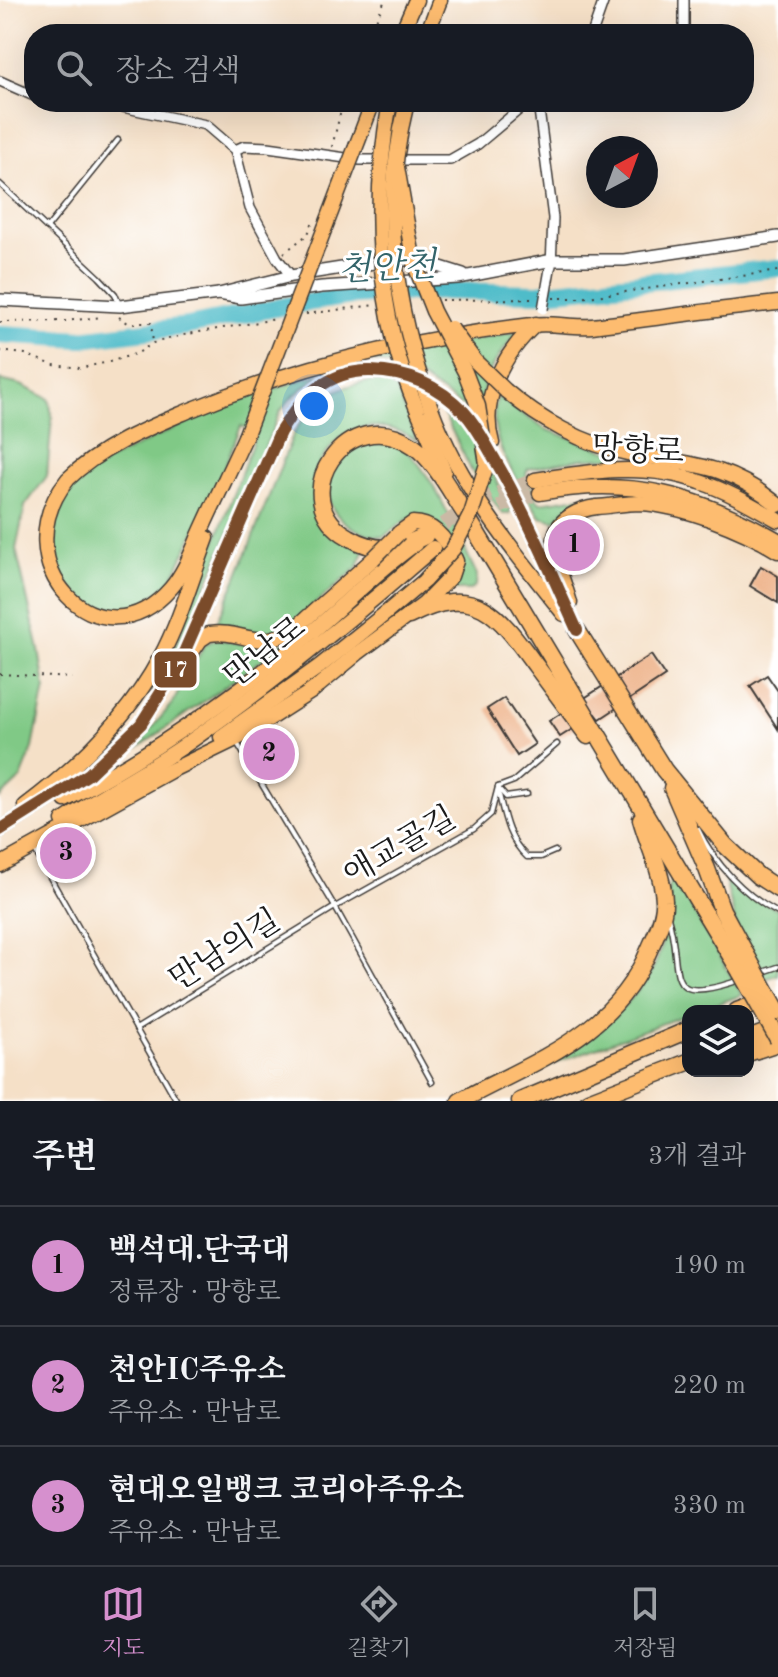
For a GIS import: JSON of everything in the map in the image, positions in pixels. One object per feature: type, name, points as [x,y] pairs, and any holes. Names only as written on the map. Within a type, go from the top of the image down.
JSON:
[{"type":"highway","points":[[429,542],[373,547],[340,532],[325,508],[321,489],[329,461],[340,447],[357,437],[374,434],[398,437],[416,448],[466,515],[636,799],[778,1012]]},
{"type":"highway","points":[[409,616],[438,603],[478,605],[491,612],[512,633],[636,799],[664,903],[656,934],[636,979],[602,1019],[556,1053],[460,1101]]},
{"type":"highway","points":[[577,630],[664,770],[725,845],[758,876],[778,889]]},
{"type":"highway","points":[[664,770],[778,1041],[754,1051]]},
{"type":"highway","points":[[753,1005],[778,996]]},
{"type":"highway","points":[[754,1037],[778,1028]]},
{"type":"highway","points":[[520,1101],[682,1033]]},
{"type":"highway","points":[[589,1100],[682,1064]]},
{"type":"highway","points":[[589,1100],[682,1073]]},
{"type":"main road","points":[[431,24],[440,0]]},
{"type":"main road","points":[[0,829],[96,746],[123,717],[169,640],[369,112]]},
{"type":"main road","points":[[389,112],[378,198],[378,227],[390,318],[407,387],[424,408],[508,543],[577,630]]},
{"type":"main road","points":[[404,112],[394,163],[394,260],[406,333],[436,455],[466,515]]},
{"type":"main road","points":[[170,771],[246,721],[424,581],[453,549],[471,514],[487,464],[478,406],[416,271],[394,163]]},
{"type":"main road","points":[[401,195],[423,265],[448,323],[475,361],[506,391],[548,422],[608,447],[626,453],[692,462],[778,495]]},
{"type":"main road","points":[[245,437],[179,578],[158,600],[124,617],[110,618],[81,611],[48,583],[42,574],[36,534],[50,498],[80,467],[116,444],[220,398],[344,359],[468,333],[536,324],[588,326],[778,303]]},
{"type":"main road","points":[[499,466],[488,428],[492,390],[505,361],[521,338],[536,324]]},
{"type":"main road","points":[[517,347],[560,324]]},
{"type":"main road","points":[[159,697],[188,645],[280,432],[291,414],[320,385],[346,373],[389,372],[411,377],[442,394],[465,413],[499,466],[577,630]]},
{"type":"main road","name":"망향로","points":[[778,518],[698,481],[655,472],[585,472],[538,486],[634,488],[679,494],[720,509],[778,540]]},
{"type":"main road","points":[[746,482],[778,505]]},
{"type":"main road","points":[[577,630],[556,553],[555,537],[565,520],[575,512],[638,503],[662,506],[724,526],[778,551]]},
{"type":"main road","points":[[0,829],[89,774],[141,724],[204,635],[216,633],[260,641],[276,639],[292,631],[413,523],[428,525],[441,537],[456,561],[451,576],[409,616],[312,691],[235,739],[170,771],[0,865]]},
{"type":"main road","name":"만남로","points":[[0,829],[86,788],[221,703],[302,640],[380,571],[429,542]]},
{"type":"main road","name":"만남로","points":[[0,865],[80,809],[185,745],[236,708],[349,621],[429,542]]},
{"type":"street","points":[[596,24],[604,0]]},
{"type":"street","points":[[684,0],[684,24]]},
{"type":"street","points":[[0,81],[24,92]]},
{"type":"street","points":[[146,112],[206,125],[235,150],[250,208],[277,258],[291,276]]},
{"type":"street","points":[[235,150],[244,146],[268,147],[394,163],[456,159],[516,112]]},
{"type":"street","points":[[536,324],[543,309],[552,264],[553,218],[539,112]]},
{"type":"street","points":[[219,294],[241,298],[322,287],[458,278],[552,264],[624,260],[778,237]]},
{"type":"street","points":[[0,300],[118,311],[219,294],[291,276],[399,259],[431,264],[467,275]]},
{"type":"lane","points":[[47,228],[118,140]]},
{"type":"lane","points":[[0,184],[115,294],[118,311]]},
{"type":"lane","name":"애교골길","points":[[235,739],[335,907],[432,1082]]},
{"type":"lane","points":[[527,794],[506,797],[498,787],[514,781],[557,744]]},
{"type":"lane","points":[[664,770],[710,850],[758,901],[778,913]]},
{"type":"lane","name":"애교골길","points":[[335,907],[474,829],[491,814],[498,787]]},
{"type":"lane","name":"애교골길","points":[[498,787],[509,834],[520,851],[527,857],[541,857],[555,851]]},
{"type":"lane","points":[[33,847],[177,1101]]},
{"type":"lane","points":[[664,903],[675,937],[675,973],[687,987],[715,988],[778,967]]},
{"type":"lane","name":"만남의길","points":[[136,1029],[335,907]]},
{"type":"path","points":[[374,24],[385,0]]},
{"type":"path","points":[[330,155],[341,112]]},
{"type":"path","points":[[277,258],[302,240],[314,221]]},
{"type":"path","points":[[118,311],[128,323],[151,323],[153,343]]},
{"type":"path","points":[[0,322],[65,321],[101,318],[108,314]]},
{"type":"path","points":[[0,674],[72,678]]},
{"type":"green space","points":[[519,331],[490,371],[483,392],[481,419],[410,371],[370,360]]},
{"type":"green space","points":[[320,374],[291,398],[280,412],[184,639],[152,693],[178,640],[257,431],[241,426],[215,490],[171,581],[146,603],[128,608],[99,609],[65,592],[44,537],[68,491],[95,467],[213,409]]},
{"type":"green space","points":[[0,380],[21,385],[49,399],[52,416],[47,476],[25,506],[16,549],[45,688],[33,748],[21,778],[0,798]]},
{"type":"green space","points":[[383,381],[394,383],[417,441],[392,429],[367,427],[355,430],[334,444],[321,462],[314,480],[317,509],[364,552],[357,568],[289,626],[270,634],[215,626],[293,435],[301,423],[330,395],[354,385]]},
{"type":"green space","points":[[498,397],[545,429],[625,457],[580,459],[528,469],[526,474],[540,503],[580,497],[633,496],[575,505],[555,521],[540,517],[499,444],[494,413]]},
{"type":"green space","points":[[437,400],[472,437],[511,509],[509,514],[503,514],[472,472]]},
{"type":"green space","points":[[361,443],[392,443],[405,449],[417,462],[441,500],[477,575],[476,585],[470,590],[446,590],[461,557],[407,519],[383,537],[356,529],[336,514],[328,491],[330,478],[342,458]]},
{"type":"green space","points":[[217,639],[263,646],[290,640],[136,747],[172,704],[205,644]]},
{"type":"green space","points":[[672,879],[676,881],[742,995],[714,1005],[682,1005],[682,1016],[544,1067],[612,1018],[642,985],[660,951]]},
{"type":"green space","points":[[725,879],[743,893],[778,909],[778,975],[765,979],[739,938]]},
{"type":"building","points":[[761,566],[778,576],[778,603],[750,586]]},
{"type":"building","points":[[651,655],[665,676],[600,719],[596,714],[560,737],[549,721]]},
{"type":"building","points":[[767,675],[778,691],[778,729],[750,686]]},
{"type":"building","points":[[504,698],[535,744],[517,756],[487,709]]},
{"type":"waterway","name":"천안천","points":[[0,334],[81,339],[188,326],[351,296],[445,291],[538,293],[778,268]]},
{"type":"tunnel","points":[[426,536],[482,499],[535,480]]},
{"type":"tunnel","points":[[463,528],[501,506],[540,493]]},
{"type":"transit line","name":"17","points":[[0,830],[89,774],[141,724],[179,664],[280,432],[307,397],[342,375],[371,371],[398,374],[433,388],[464,412],[517,500],[577,630]]},
{"type":"place","name":"백석대.단국대","points":[[574,545]]},
{"type":"place","name":"천안IC주유소","points":[[269,754]]},
{"type":"place","name":"현대오일뱅크 코리아주유소","points":[[66,853]]}]
